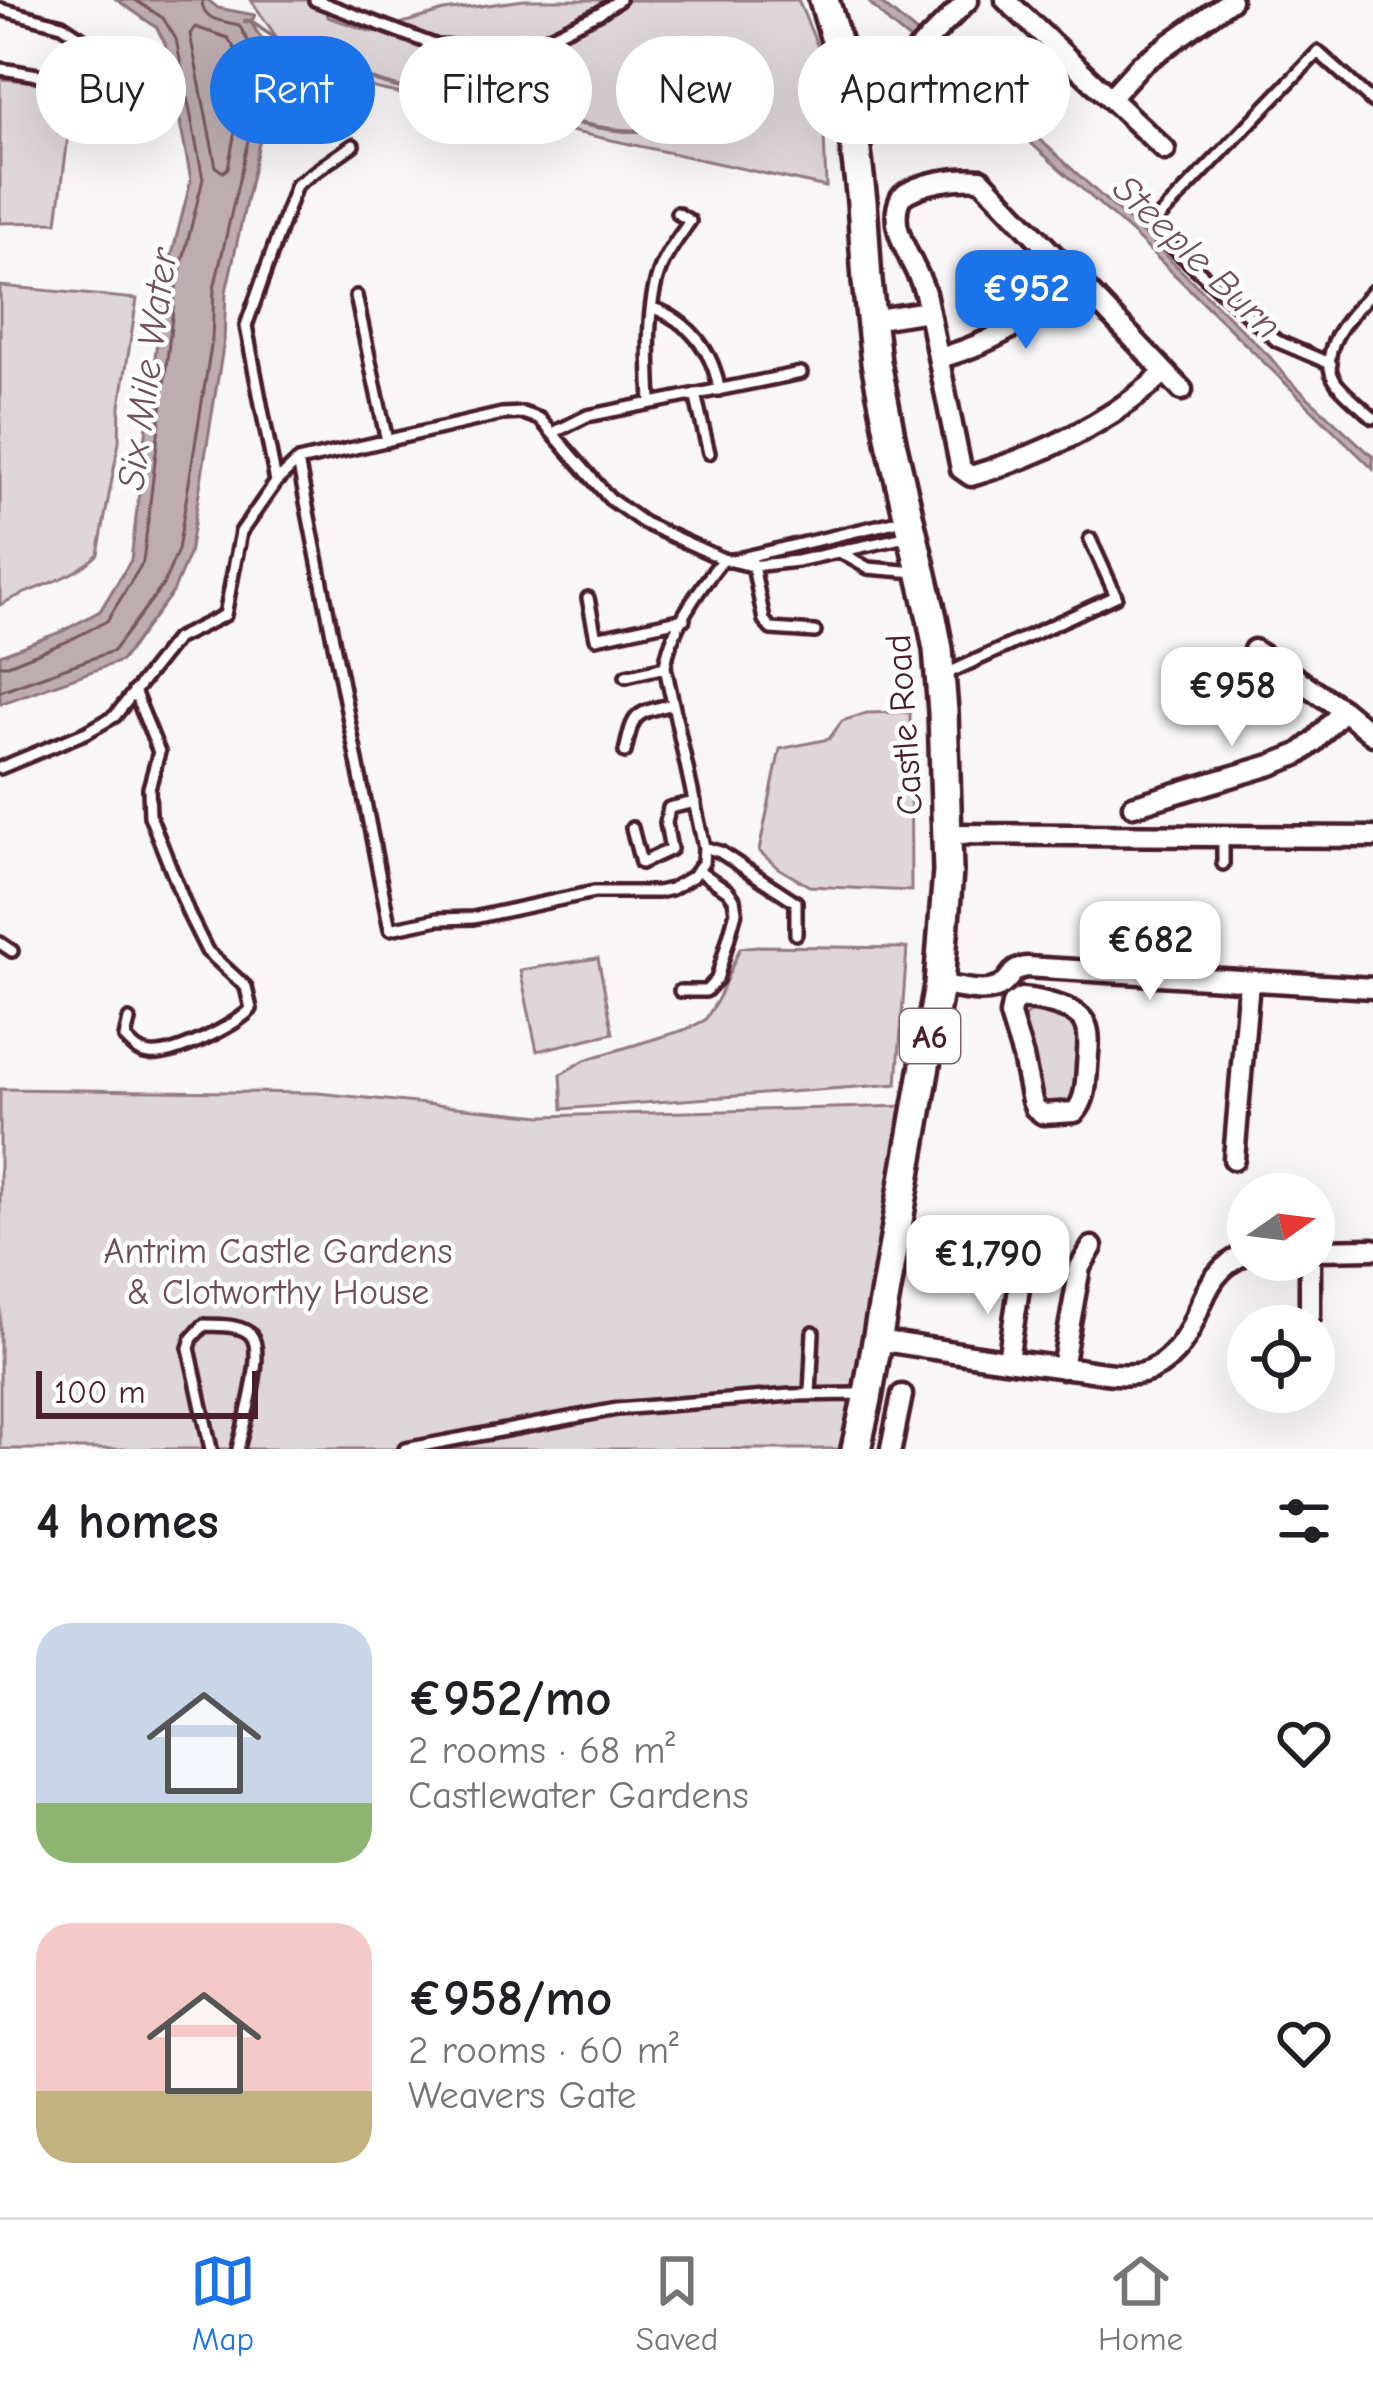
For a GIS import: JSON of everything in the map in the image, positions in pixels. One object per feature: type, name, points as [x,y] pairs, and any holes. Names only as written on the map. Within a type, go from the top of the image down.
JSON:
[{"type":"main road","name":"Castle Road","points":[[824,0],[835,36]]},
{"type":"main road","name":"Castle Road","points":[[855,144],[871,320],[892,446],[941,677],[947,834],[939,985],[867,1399],[863,1448]]},
{"type":"street","points":[[931,36],[968,0]]},
{"type":"street","points":[[1006,0],[1165,150]]},
{"type":"street","points":[[1110,98],[1140,65],[1231,0]]},
{"type":"street","points":[[1165,372],[1115,413],[1015,463],[971,476],[962,469],[918,270],[897,229],[895,215],[901,196],[916,188],[980,179],[1077,280],[1165,372],[1182,390]]},
{"type":"street","points":[[939,358],[994,339],[1051,304],[1077,280]]},
{"type":"street","points":[[871,320],[928,311]]},
{"type":"street","points":[[1254,650],[1373,735]]},
{"type":"street","points":[[1133,806],[1299,754],[1343,710]]},
{"type":"street","points":[[947,834],[1373,837]]},
{"type":"street","points":[[939,985],[996,988],[1014,970],[1026,967],[1373,988]]},
{"type":"street","points":[[1234,1159],[1249,981]]},
{"type":"street","points":[[1005,983],[1017,1000]]},
{"type":"street","points":[[1034,999],[1073,1010],[1087,1024],[1087,1078],[1083,1102],[1075,1112],[1043,1114],[1033,1106],[1010,1015],[1010,1006],[1017,1000],[1034,999]]},
{"type":"street","points":[[1062,1368],[1080,1267],[1092,1247]]},
{"type":"street","points":[[1335,1250],[1373,1250]]},
{"type":"street","points":[[878,1340],[1062,1368],[1140,1373],[1170,1358],[1182,1343],[1214,1277],[1227,1264]]},
{"type":"street","points":[[1008,1360],[1020,1282]]},
{"type":"street","points":[[891,1449],[902,1395]]},
{"type":"lane","points":[[315,0],[436,46],[522,50],[619,0]]},
{"type":"lane","points":[[0,9],[62,25],[97,48],[118,88],[0,69]]},
{"type":"lane","points":[[1331,364],[1277,340],[1150,227],[1318,52],[1373,102]]},
{"type":"lane","points":[[276,482],[246,326],[296,185],[353,145]]},
{"type":"lane","points":[[651,401],[655,285],[663,262],[690,221],[677,213]]},
{"type":"lane","points":[[1373,291],[1343,322],[1331,364],[1333,379],[1373,418]]},
{"type":"lane","points":[[356,296],[387,441]]},
{"type":"lane","points":[[653,308],[670,314],[701,344],[719,390]]},
{"type":"lane","points":[[553,433],[587,416],[801,373]]},
{"type":"lane","points":[[695,394],[709,453]]},
{"type":"lane","points":[[0,768],[115,716],[176,640],[225,615],[242,532],[276,482],[298,461],[523,413],[540,419],[628,513],[728,560],[838,551],[911,527]]},
{"type":"lane","points":[[298,461],[390,929],[438,919],[473,918],[594,892],[658,892],[684,883],[698,870],[704,848],[665,667],[667,652],[702,585],[728,560]]},
{"type":"lane","points":[[752,561],[911,527]]},
{"type":"lane","points":[[941,677],[1116,596],[1090,539]]},
{"type":"lane","points":[[838,551],[868,568],[921,572]]},
{"type":"lane","points":[[752,561],[764,620],[771,629],[815,632]]},
{"type":"lane","points":[[588,598],[596,638],[684,619]]},
{"type":"lane","points":[[626,676],[665,667]]},
{"type":"lane","points":[[129,1020],[125,1038],[141,1053],[156,1055],[235,1023],[251,1009],[246,987],[220,965],[199,934],[150,816],[148,788],[159,752],[134,691]]},
{"type":"lane","points":[[625,752],[631,723],[641,712],[673,704]]},
{"type":"lane","points":[[632,828],[641,863],[650,861],[671,849],[666,823],[669,808],[695,802]]},
{"type":"lane","points":[[1223,837],[1223,865]]},
{"type":"lane","points":[[704,848],[720,852],[796,902],[796,934]]},
{"type":"lane","points":[[680,991],[706,991],[717,980],[736,912],[728,892],[698,870]]},
{"type":"lane","points":[[0,943],[12,951]]},
{"type":"lane","points":[[211,1449],[189,1348],[204,1325],[242,1329],[257,1346],[238,1449]]},
{"type":"lane","points":[[810,1394],[813,1332]]},
{"type":"lane","points":[[405,1449],[617,1408],[810,1394],[855,1394],[867,1399]]},
{"type":"green space","points":[[251,0],[325,0],[328,17],[372,32],[444,11],[524,0],[798,0],[813,36],[798,36],[798,144],[824,144],[826,187],[630,144],[774,144],[774,36],[616,36],[616,141],[592,136],[592,36],[399,36],[399,93],[375,88],[375,36],[276,36]]},
{"type":"green space","points":[[0,79],[36,81],[36,144],[67,144],[57,222],[0,223]]},
{"type":"green space","points":[[0,286],[137,299],[119,442],[98,554],[65,577],[0,605]]},
{"type":"green space","points":[[910,712],[911,891],[809,886],[759,851],[780,749],[829,739],[842,721],[867,713]]},
{"type":"green space","points":[[740,948],[907,948],[897,1084],[563,1109],[561,1074],[585,1060],[705,1020]]},
{"type":"green space","points":[[598,958],[613,1033],[537,1051],[520,970]]},
{"type":"green space","points":[[1034,1011],[1071,1015],[1084,1027],[1075,1104],[1047,1105],[1041,1098],[1024,1022],[1025,1015]]},
{"type":"green space","name":"Antrim Castle Gardens & Clotworthy House","points":[[0,1089],[318,1093],[542,1116],[906,1106],[843,1449],[0,1449]]},
{"type":"water","points":[[117,0],[208,0],[218,8],[255,15],[251,22],[260,36],[210,36],[210,144],[259,144],[226,292],[224,341],[189,554],[173,592],[121,661],[0,704],[0,655],[100,611],[131,560],[163,290],[191,180],[184,144],[186,36],[161,36],[156,27]]},
{"type":"water","points":[[867,0],[877,0],[921,36],[905,36]]},
{"type":"water","points":[[1032,144],[1045,144],[1155,245],[1373,457],[1373,469],[1135,236]]},
{"type":"waterway","points":[[245,21],[320,61],[397,87],[616,130]]},
{"type":"water label","name":"Steeple Burn","points":[[1198,256]]},
{"type":"water label","name":"Six Mile Water","points":[[146,369]]}]
